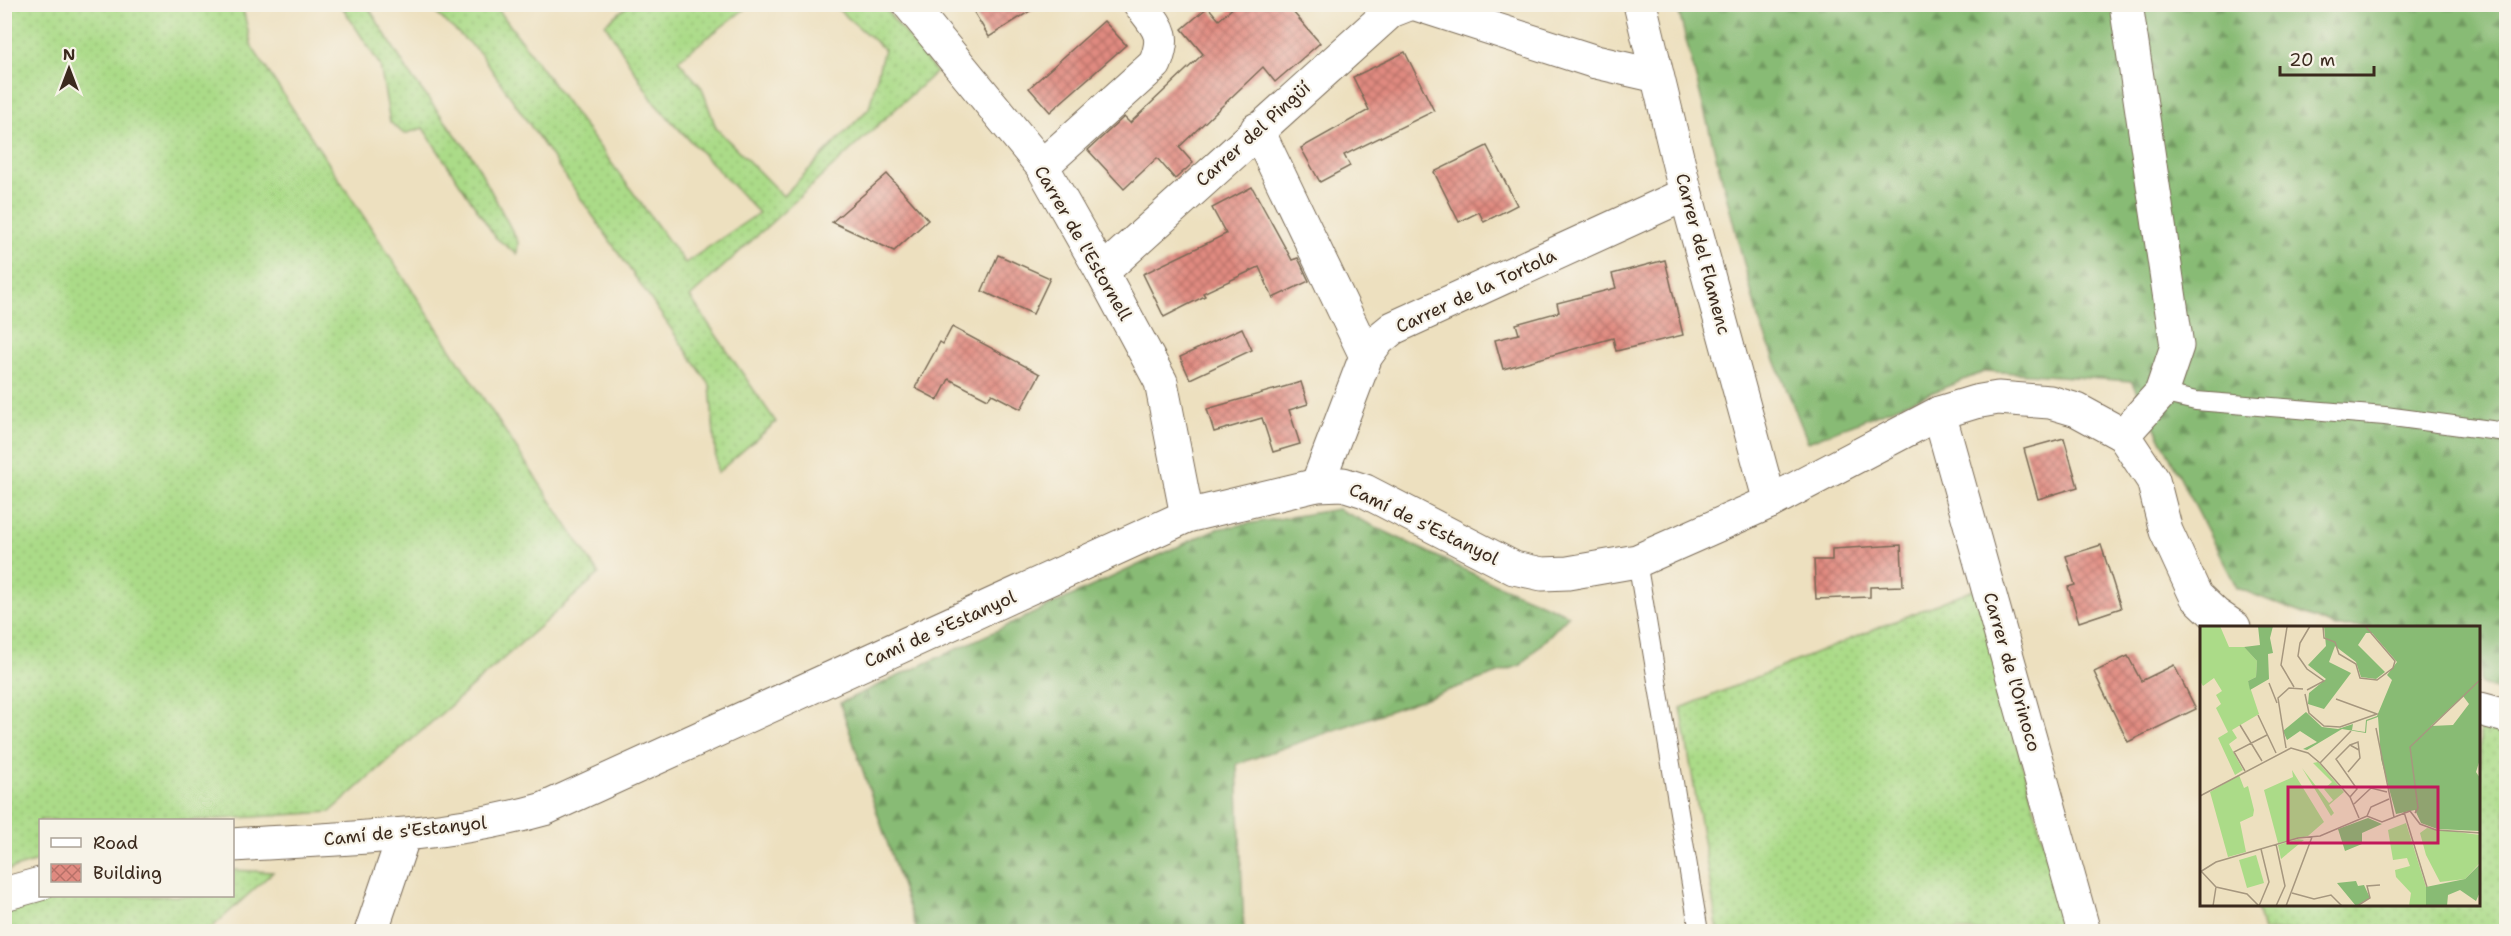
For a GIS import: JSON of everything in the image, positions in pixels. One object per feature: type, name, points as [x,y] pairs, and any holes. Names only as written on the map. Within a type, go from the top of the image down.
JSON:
[{"type":"street","name":"Carrer de l'Estornell","points":[[909,4],[1042,166],[1102,272],[1161,382],[1187,516]]},
{"type":"street","points":[[1042,166],[1155,64],[1163,45],[1160,29],[1140,4]]},
{"type":"street","name":"Carrer del Pingüí","points":[[1102,272],[1257,129],[1391,11],[1409,4]]},
{"type":"street","points":[[1416,4],[1596,62],[1657,76]]},
{"type":"street","name":"Carrer del Flamenc","points":[[1640,4],[1686,194],[1770,502]]},
{"type":"street","points":[[2123,435],[2161,393],[2177,346],[2126,4]]},
{"type":"street","points":[[1257,129],[1366,356]]},
{"type":"street","name":"Carrer de la Tortola","points":[[1317,485],[1366,356],[1377,341],[1394,328],[1686,194]]},
{"type":"street","name":"Camí de s'Estanyol","points":[[234,845],[404,834],[475,826],[544,809],[1187,516],[1317,485],[1343,484],[1365,491],[1514,568],[1542,574],[1568,573],[1637,561],[1770,502],[1939,413],[1975,402],[2022,398],[2077,410],[2123,435],[2153,480],[2166,531],[2196,596],[2215,614],[2233,626]]},
{"type":"street","name":"Carrer de l'Orinoco","points":[[1939,413],[2084,932]]},
{"type":"street","points":[[2481,709],[2506,716]]},
{"type":"street","points":[[370,932],[404,834]]},
{"type":"street","points":[[4,894],[39,884]]},
{"type":"lane","points":[[2161,393],[2196,401],[2385,416],[2506,432]]},
{"type":"lane","points":[[1637,561],[1699,932]]},
{"type":"green space","points":[[5,4],[242,5],[252,47],[599,574],[330,812],[222,819],[39,819],[39,860],[5,871]]},
{"type":"green space","points":[[341,5],[367,5],[411,76],[474,159],[518,242],[517,254],[496,238],[423,128],[404,134],[390,122],[380,65]]},
{"type":"green space","points":[[427,5],[495,5],[685,263],[759,213],[655,104],[605,24],[629,5],[750,5],[678,60],[702,88],[716,128],[783,196],[869,108],[884,49],[833,5],[882,5],[936,72],[690,297],[776,422],[717,473],[710,385],[480,53]]},
{"type":"green space","points":[[1677,5],[2506,5],[2506,690],[2498,690],[2481,683],[2481,626],[2333,626],[2237,588],[2131,381],[1986,371],[1808,442],[1758,318]]},
{"type":"green space","points":[[1338,509],[1486,580],[1569,615],[1521,665],[1237,764],[1244,931],[917,931],[840,703],[1216,529]]},
{"type":"green space","points":[[1976,588],[2067,931],[1718,931],[1681,708]]},
{"type":"green space","points":[[2481,726],[2506,736],[2506,931],[2263,931],[2256,906],[2481,906]]},
{"type":"green space","points":[[234,870],[273,872],[208,931],[5,931],[5,912],[58,897],[234,897]]},
{"type":"building","points":[[969,4],[1041,4],[989,37]]},
{"type":"building","points":[[1237,4],[1286,4],[1320,43],[1275,82],[1263,67],[1179,147],[1193,163],[1175,179],[1157,158],[1124,189],[1088,150],[1124,117],[1130,123],[1203,54],[1182,29],[1208,7],[1219,20]]},
{"type":"building","points":[[1104,21],[1126,45],[1050,112],[1029,88]]},
{"type":"building","points":[[1405,52],[1434,111],[1344,155],[1350,166],[1320,182],[1301,148],[1369,110],[1353,77]]},
{"type":"building","points":[[1487,146],[1517,205],[1484,222],[1479,212],[1459,222],[1434,172]]},
{"type":"building","points":[[887,174],[928,220],[894,251],[832,222]]},
{"type":"building","points":[[1252,187],[1292,260],[1298,258],[1309,281],[1273,298],[1259,267],[1203,293],[1205,296],[1164,317],[1143,274],[1226,234],[1212,208]]},
{"type":"building","points":[[998,255],[1050,278],[1033,314],[982,291]]},
{"type":"building","points":[[1665,260],[1683,335],[1616,351],[1613,338],[1503,369],[1495,340],[1519,334],[1516,324],[1559,312],[1557,303],[1616,288],[1612,274]]},
{"type":"building","points":[[952,327],[1040,374],[1021,409],[992,394],[988,399],[949,379],[938,400],[915,388],[940,342],[943,344]]},
{"type":"building","points":[[1242,328],[1252,350],[1190,379],[1180,357]]},
{"type":"building","points":[[1301,382],[1308,404],[1289,410],[1300,444],[1273,452],[1262,418],[1214,432],[1207,409]]},
{"type":"building","points":[[2064,438],[2078,487],[2038,499],[2024,449]]},
{"type":"building","points":[[1901,545],[1903,586],[1870,587],[1870,597],[1816,599],[1814,560],[1832,560],[1832,549]]},
{"type":"building","points":[[2101,545],[2121,608],[2079,622],[2068,587],[2075,585],[2066,556]]},
{"type":"building","points":[[2128,656],[2141,681],[2174,665],[2196,709],[2128,742],[2094,672]]}]
